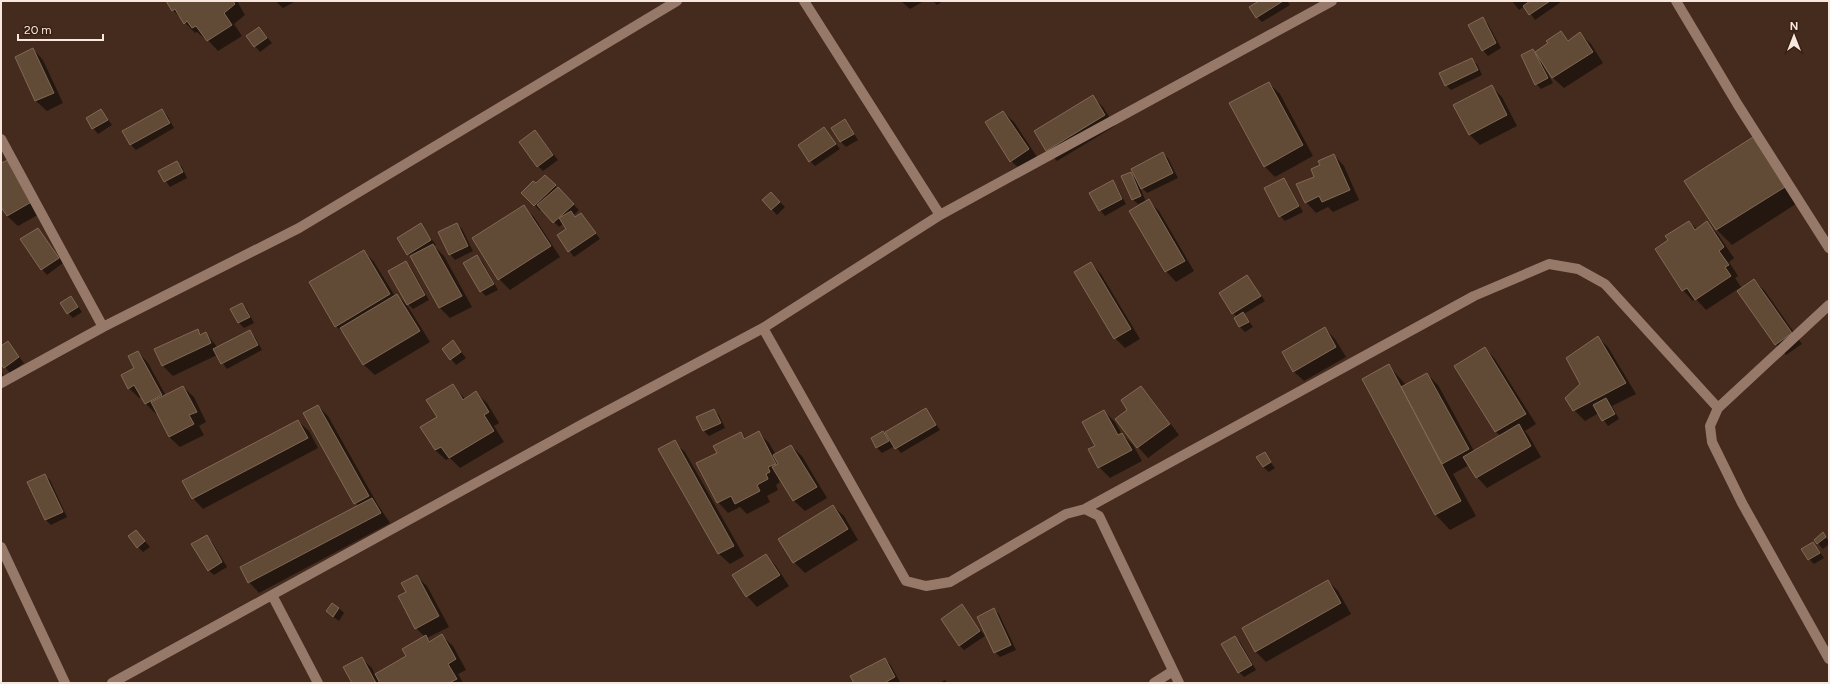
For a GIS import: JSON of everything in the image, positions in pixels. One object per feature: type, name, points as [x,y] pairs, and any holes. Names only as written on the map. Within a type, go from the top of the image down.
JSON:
[{"type":"street","points":[[1,383],[103,327],[299,228],[677,1]]},
{"type":"street","points":[[804,1],[940,215]]},
{"type":"street","points":[[112,683],[583,424],[763,328],[940,215],[1332,1]]},
{"type":"street","points":[[1676,1],[1738,105],[1829,248]]},
{"type":"street","points":[[1,139],[103,327]]},
{"type":"street","points":[[763,328],[906,581],[926,586],[950,582],[1066,514],[1085,509],[1474,296],[1549,264],[1578,269],[1605,284],[1718,408]]},
{"type":"street","points":[[1829,306],[1718,408],[1710,426],[1712,442],[1742,503],[1829,659]]},
{"type":"street","points":[[1085,509],[1099,516],[1179,683]]},
{"type":"street","points":[[1,547],[65,683]]},
{"type":"street","points":[[272,595],[318,683]]},
{"type":"street","points":[[1154,683],[1173,671]]},
{"type":"building","points":[[166,1],[233,1],[235,4],[224,13],[232,25],[207,41],[196,26],[192,28],[187,21],[184,24],[175,9],[172,11]]},
{"type":"building","points":[[1259,1],[1283,1],[1256,18],[1249,7]]},
{"type":"building","points":[[1530,1],[1550,1],[1529,15],[1523,6]]},
{"type":"building","points":[[1483,17],[1496,43],[1482,51],[1468,25]]},
{"type":"building","points":[[259,27],[267,38],[254,47],[246,36]]},
{"type":"building","points":[[1561,31],[1568,41],[1580,32],[1593,52],[1552,78],[1535,52],[1548,43],[1546,41]]},
{"type":"building","points":[[33,48],[54,93],[35,101],[15,57]]},
{"type":"building","points":[[1533,49],[1548,78],[1535,85],[1521,55]]},
{"type":"building","points":[[1472,58],[1478,70],[1445,86],[1439,73]]},
{"type":"building","points":[[1269,82],[1303,145],[1264,167],[1229,103]]},
{"type":"building","points":[[1492,85],[1507,115],[1469,135],[1453,105]]},
{"type":"building","points":[[1093,95],[1105,115],[1046,151],[1034,131]]},
{"type":"building","points":[[101,109],[108,120],[92,129],[86,118]]},
{"type":"building","points":[[162,109],[170,123],[130,145],[122,131]]},
{"type":"building","points":[[1003,111],[1029,149],[1010,162],[985,122]]},
{"type":"building","points":[[845,119],[854,134],[840,142],[831,128]]},
{"type":"building","points":[[824,127],[836,144],[809,162],[798,145]]},
{"type":"building","points":[[535,130],[553,155],[537,167],[519,142]]},
{"type":"building","points":[[1753,137],[1785,187],[1716,230],[1684,181]]},
{"type":"building","points":[[1163,152],[1173,173],[1141,189],[1131,169]]},
{"type":"building","points":[[1334,154],[1350,190],[1322,202],[1319,196],[1305,203],[1296,184],[1314,177],[1311,169],[1320,165],[1318,161]]},
{"type":"building","points":[[8,160],[33,201],[7,216],[1,207],[1,163]]},
{"type":"building","points":[[177,161],[183,172],[164,182],[158,171]]},
{"type":"building","points":[[1131,172],[1141,196],[1132,200],[1121,176]]},
{"type":"building","points":[[545,175],[556,185],[534,206],[521,193],[533,181],[536,183]]},
{"type":"building","points":[[1284,178],[1299,206],[1279,217],[1264,188]]},
{"type":"building","points":[[1113,180],[1122,199],[1099,211],[1089,193]]},
{"type":"building","points":[[558,187],[574,204],[553,223],[537,205]]},
{"type":"building","points":[[771,192],[780,202],[771,210],[762,200]]},
{"type":"building","points":[[1149,199],[1185,261],[1165,272],[1129,211]]},
{"type":"building","points":[[524,205],[551,246],[498,280],[472,238]]},
{"type":"building","points":[[571,211],[575,217],[581,213],[596,233],[568,252],[557,235],[566,229],[559,218]]},
{"type":"building","points":[[1689,221],[1695,230],[1707,221],[1724,247],[1719,251],[1729,265],[1725,267],[1731,276],[1695,300],[1687,288],[1682,291],[1655,249],[1668,240],[1665,236]]},
{"type":"building","points":[[421,223],[431,240],[407,255],[397,238]]},
{"type":"building","points":[[457,223],[468,246],[449,255],[438,232]]},
{"type":"building","points":[[38,228],[59,258],[41,270],[20,239]]},
{"type":"building","points":[[433,244],[462,296],[439,308],[410,256]]},
{"type":"building","points":[[364,250],[390,294],[335,327],[309,282]]},
{"type":"building","points":[[477,255],[494,284],[480,292],[463,263]]},
{"type":"building","points":[[406,261],[425,295],[407,305],[388,271]]},
{"type":"building","points":[[1091,262],[1131,329],[1114,339],[1074,272]]},
{"type":"building","points":[[1247,275],[1261,296],[1232,314],[1219,293]]},
{"type":"building","points":[[1754,279],[1792,333],[1775,345],[1737,291]]},
{"type":"building","points":[[397,294],[420,331],[363,365],[340,328]]},
{"type":"building","points":[[71,296],[78,307],[67,314],[60,303]]},
{"type":"building","points":[[242,303],[250,317],[238,323],[230,309]]},
{"type":"building","points":[[1243,312],[1249,322],[1239,327],[1234,318]]},
{"type":"building","points":[[1325,327],[1336,347],[1293,372],[1282,352]]},
{"type":"building","points":[[198,329],[200,335],[206,332],[211,343],[162,366],[154,349]]},
{"type":"building","points":[[250,330],[258,345],[221,364],[213,349]]},
{"type":"building","points":[[1598,336],[1626,383],[1573,411],[1565,398],[1580,384],[1566,358]]},
{"type":"building","points":[[453,340],[461,352],[450,360],[442,349]]},
{"type":"building","points":[[8,341],[19,357],[4,368],[1,364],[1,346]]},
{"type":"building","points":[[1485,347],[1526,414],[1495,432],[1454,366]]},
{"type":"building","points":[[138,351],[162,395],[145,404],[134,385],[128,389],[121,375],[134,368],[128,356]]},
{"type":"building","points":[[1389,364],[1461,501],[1435,515],[1362,379]]},
{"type":"building","points":[[1427,373],[1469,449],[1442,464],[1401,387]]},
{"type":"building","points":[[453,384],[463,400],[476,391],[489,412],[484,415],[494,431],[449,458],[441,447],[435,450],[420,427],[437,417],[426,400]]},
{"type":"building","points":[[183,386],[197,412],[189,415],[194,424],[169,437],[151,402]]},
{"type":"building","points":[[1141,386],[1170,424],[1137,448],[1115,419],[1127,410],[1121,400]]},
{"type":"building","points":[[1606,398],[1615,414],[1602,421],[1593,405]]},
{"type":"building","points":[[318,405],[369,496],[354,504],[303,413]]},
{"type":"building","points":[[926,408],[936,425],[895,449],[885,432]]},
{"type":"building","points":[[714,409],[721,423],[703,431],[696,417]]},
{"type":"building","points":[[1104,410],[1118,435],[1122,433],[1132,450],[1098,468],[1088,449],[1095,446],[1082,422]]},
{"type":"building","points":[[298,420],[308,438],[192,499],[182,481]]},
{"type":"building","points":[[1519,424],[1531,446],[1476,478],[1463,457]]},
{"type":"building","points":[[759,431],[776,464],[768,467],[770,472],[766,474],[768,479],[757,485],[760,491],[735,504],[731,496],[717,503],[696,463],[717,453],[713,446],[741,432],[744,439]]},
{"type":"building","points":[[883,431],[889,441],[876,448],[871,438]]},
{"type":"building","points":[[675,440],[734,546],[718,554],[658,449]]},
{"type":"building","points":[[791,445],[817,487],[793,501],[772,467],[778,464],[773,455]]},
{"type":"building","points":[[1265,452],[1271,462],[1263,467],[1256,457]]},
{"type":"building","points":[[45,474],[63,512],[45,520],[27,482]]},
{"type":"building","points":[[372,498],[381,513],[248,583],[240,567]]},
{"type":"building","points":[[833,505],[848,529],[793,563],[778,539]]},
{"type":"building","points":[[136,530],[145,541],[137,548],[128,536]]},
{"type":"building","points":[[1823,532],[1826,537],[1817,544],[1814,540]]},
{"type":"building","points":[[207,535],[222,562],[208,571],[191,544]]},
{"type":"building","points":[[1813,542],[1820,553],[1808,560],[1801,549]]},
{"type":"building","points":[[766,554],[780,575],[746,597],[732,575]]},
{"type":"building","points":[[417,575],[439,616],[415,629],[398,596],[406,592],[401,583]]},
{"type":"building","points":[[1328,580],[1341,603],[1255,652],[1242,628]]},
{"type":"building","points":[[332,603],[339,608],[333,617],[326,611]]},
{"type":"building","points":[[962,604],[980,631],[959,646],[941,619]]},
{"type":"building","points":[[994,608],[1011,645],[994,653],[977,617]]},
{"type":"building","points":[[442,634],[456,659],[448,664],[457,679],[449,683],[380,683],[375,674],[406,656],[402,649],[426,635],[429,642]]},
{"type":"building","points":[[1235,636],[1252,665],[1238,673],[1221,644]]},
{"type":"building","points":[[362,657],[376,683],[352,683],[343,667]]},
{"type":"building","points":[[885,658],[895,677],[884,683],[854,683],[850,676]]}]
